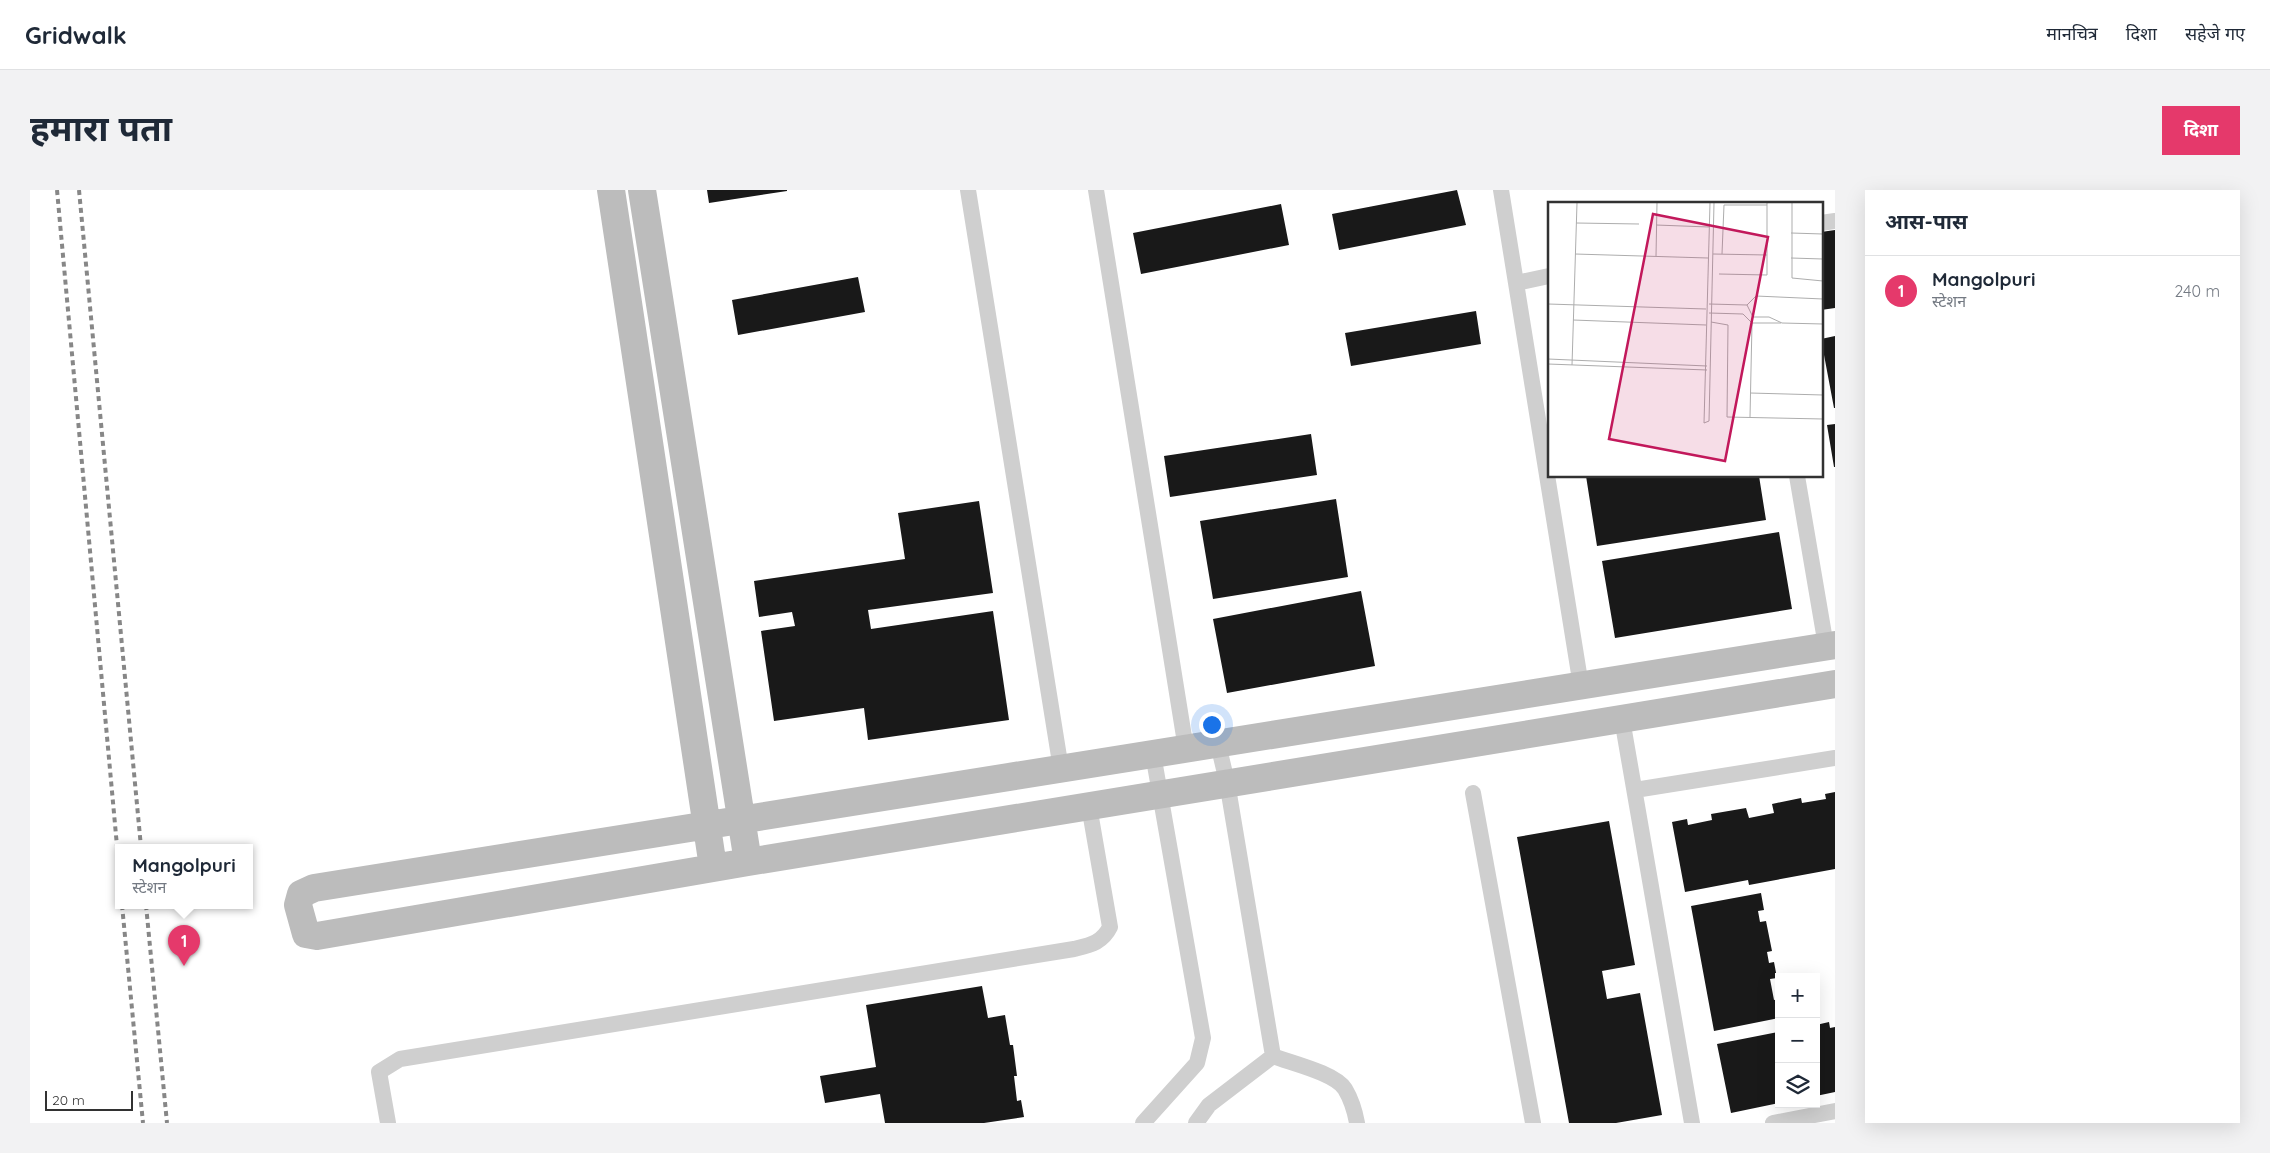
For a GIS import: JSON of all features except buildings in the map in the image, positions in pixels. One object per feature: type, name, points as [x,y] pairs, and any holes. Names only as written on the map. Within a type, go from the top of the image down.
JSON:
[{"type":"street","points":[[611,190],[713,868]]},
{"type":"street","points":[[642,190],[748,862]]},
{"type":"street","points":[[1830,646],[314,888],[301,894],[298,905],[306,934],[317,936],[1228,782],[1835,684]]},
{"type":"lane","points":[[968,190],[1061,769]]},
{"type":"lane","points":[[1096,190],[1186,749]]},
{"type":"lane","points":[[1501,190],[1581,686]]},
{"type":"lane","points":[[1822,223],[1835,221]]},
{"type":"lane","points":[[1516,283],[1548,276]]},
{"type":"lane","points":[[1797,478],[1830,646]]},
{"type":"lane","points":[[1622,719],[1692,1123]]},
{"type":"lane","points":[[1218,744],[1228,782],[1274,1056]]},
{"type":"lane","points":[[1143,1123],[1197,1063],[1203,1038],[1153,754]]},
{"type":"lane","points":[[1635,790],[1835,758]]},
{"type":"lane","points":[[1473,793],[1533,1123]]},
{"type":"lane","points":[[388,1123],[379,1072],[400,1059],[1064,951],[1095,944],[1104,938],[1110,927],[1089,806]]},
{"type":"lane","points":[[1196,1123],[1209,1104],[1274,1056]]},
{"type":"lane","points":[[1274,1056],[1331,1077],[1345,1088],[1355,1112],[1357,1123]]},
{"type":"lane","points":[[1773,1123],[1835,1112]]},
{"type":"railway","points":[[57,190],[117,844]]},
{"type":"railway","points":[[79,190],[141,844]]},
{"type":"railway","points":[[122,909],[143,1123]]},
{"type":"railway","points":[[146,909],[167,1123]]},
{"type":"place","name":"Mangolpuri","points":[[184,966]]}]
